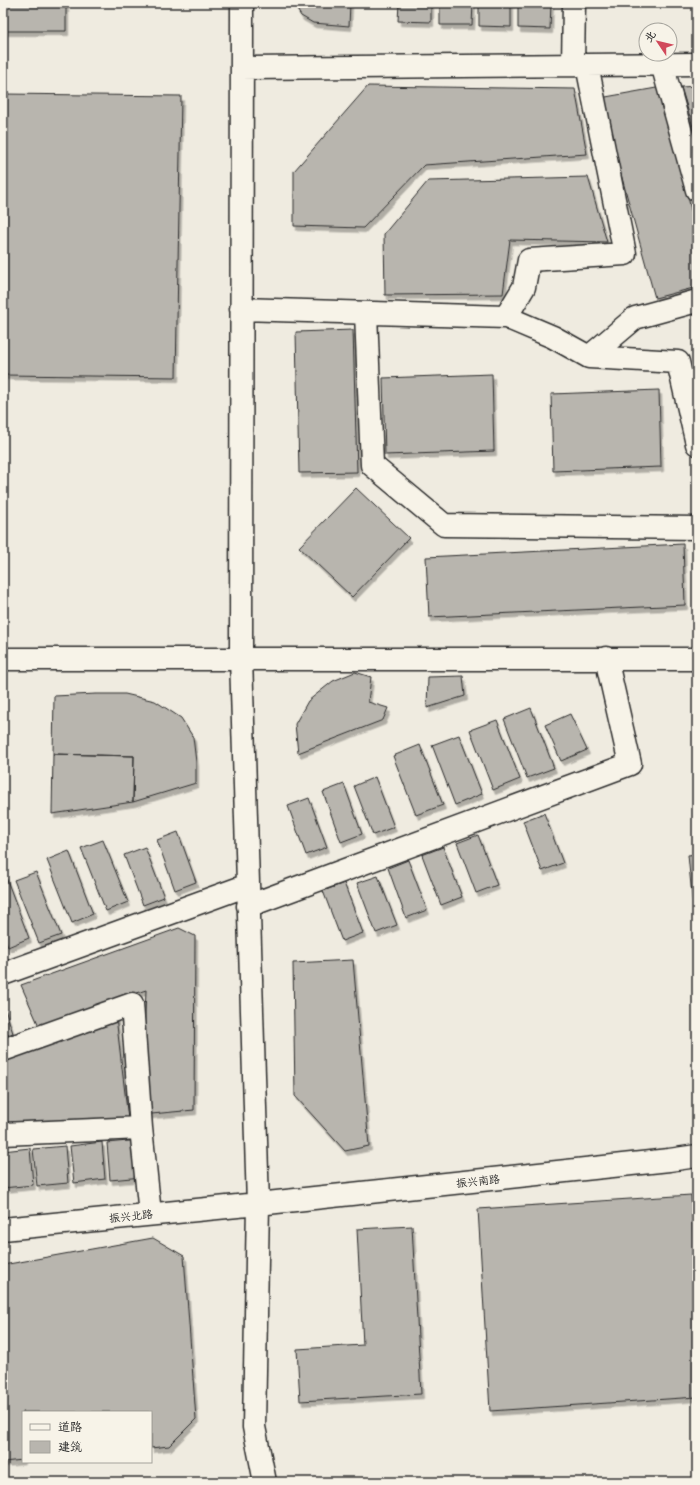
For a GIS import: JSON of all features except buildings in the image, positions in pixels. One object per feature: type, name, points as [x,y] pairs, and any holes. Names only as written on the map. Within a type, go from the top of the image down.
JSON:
[{"type":"street","points":[[242,3],[241,658],[258,1204],[254,1427],[265,1482]]},
{"type":"street","points":[[506,317],[524,287],[529,260],[625,254],[580,65],[574,3]]},
{"type":"street","points":[[662,64],[697,190]]},
{"type":"street","points":[[242,68],[697,64]]},
{"type":"street","points":[[589,357],[635,318],[697,301]]},
{"type":"street","points":[[241,309],[506,317],[553,336],[589,357],[678,362],[697,444]]},
{"type":"street","points":[[366,312],[372,465],[444,525],[697,528]]},
{"type":"street","points":[[248,906],[630,764],[606,658]]},
{"type":"street","points":[[3,659],[697,658]]},
{"type":"street","points":[[3,974],[248,885]]},
{"type":"street","points":[[3,1050],[132,1004],[141,1128],[150,1214]]},
{"type":"street","points":[[3,1134],[141,1128]]},
{"type":"street","name":"振兴南路","points":[[258,1204],[697,1156]]},
{"type":"street","name":"振兴北路","points":[[3,1229],[258,1204]]}]
